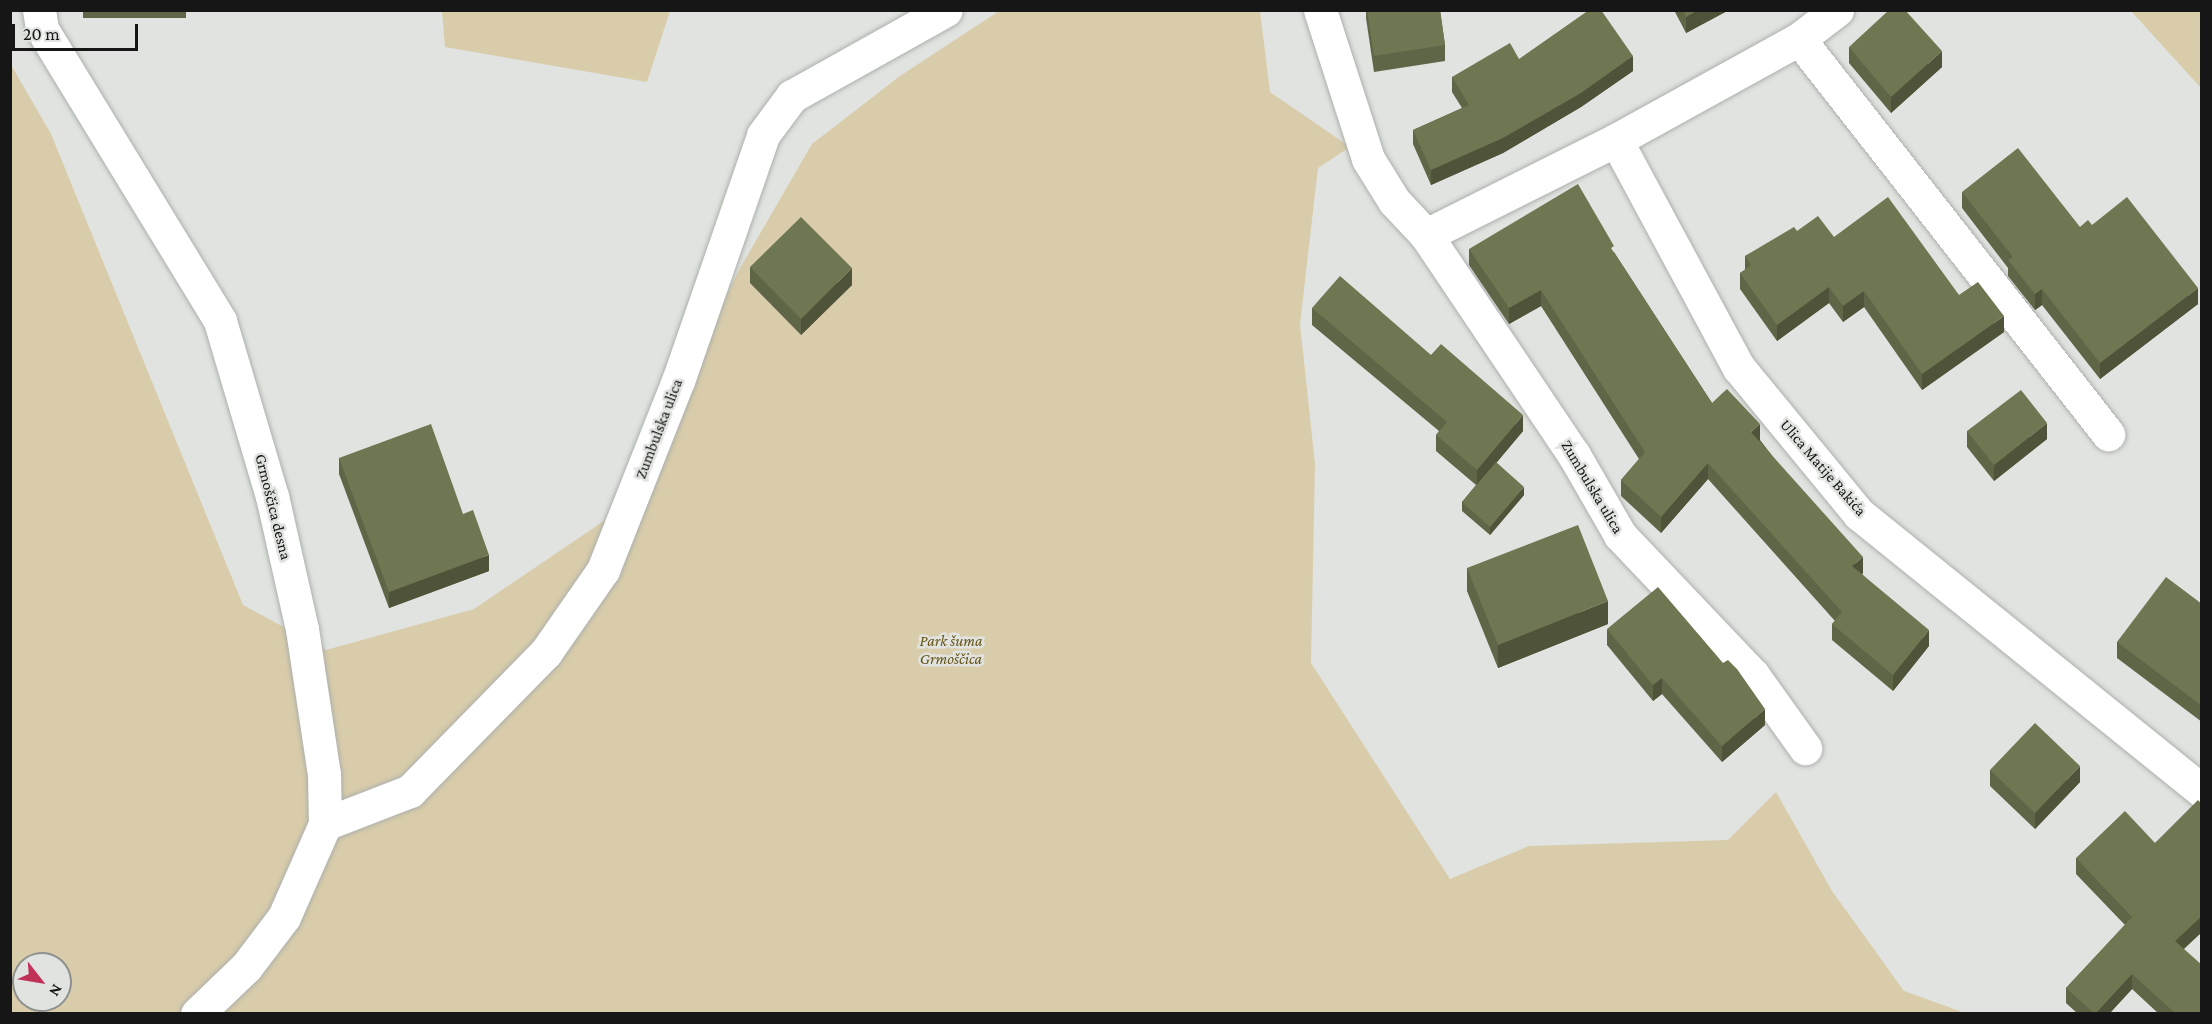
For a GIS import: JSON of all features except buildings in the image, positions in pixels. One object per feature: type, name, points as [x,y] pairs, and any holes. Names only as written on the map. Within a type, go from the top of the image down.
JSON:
[{"type":"street","name":"Grmoščica desna","points":[[39,10],[42,29],[220,321],[272,496],[302,629],[324,774],[325,824],[284,917],[246,967],[197,1014]]},
{"type":"street","name":"Zumbulska ulica","points":[[325,824],[410,791],[546,652],[597,579],[678,381],[763,135],[792,96],[946,10]]},
{"type":"street","name":"Zumbulska ulica","points":[[1320,10],[1368,159],[1394,201],[1426,235],[1574,454],[1620,535],[1753,675],[1805,748]]},
{"type":"street","points":[[1426,235],[1616,140],[1799,39],[1837,10]]},
{"type":"street","points":[[1799,39],[2108,434]]},
{"type":"street","name":"Ulica Matije Bakića","points":[[1616,140],[1739,369],[1859,514],[2202,791]]},
{"type":"green space","points":[[442,10],[670,11],[647,82],[445,47]]},
{"type":"green space","name":"Park šuma Grmoščica","points":[[999,11],[1260,11],[1270,92],[1350,147],[1318,168],[1300,324],[1315,464],[1311,663],[1450,879],[1529,846],[1728,840],[1776,792],[1832,891],[1904,991],[1965,1013],[11,1013],[10,63],[51,134],[243,605],[326,650],[474,609],[617,512],[739,270],[812,144],[900,76]]},
{"type":"green space","points":[[2131,11],[2201,11],[2201,88]]}]
